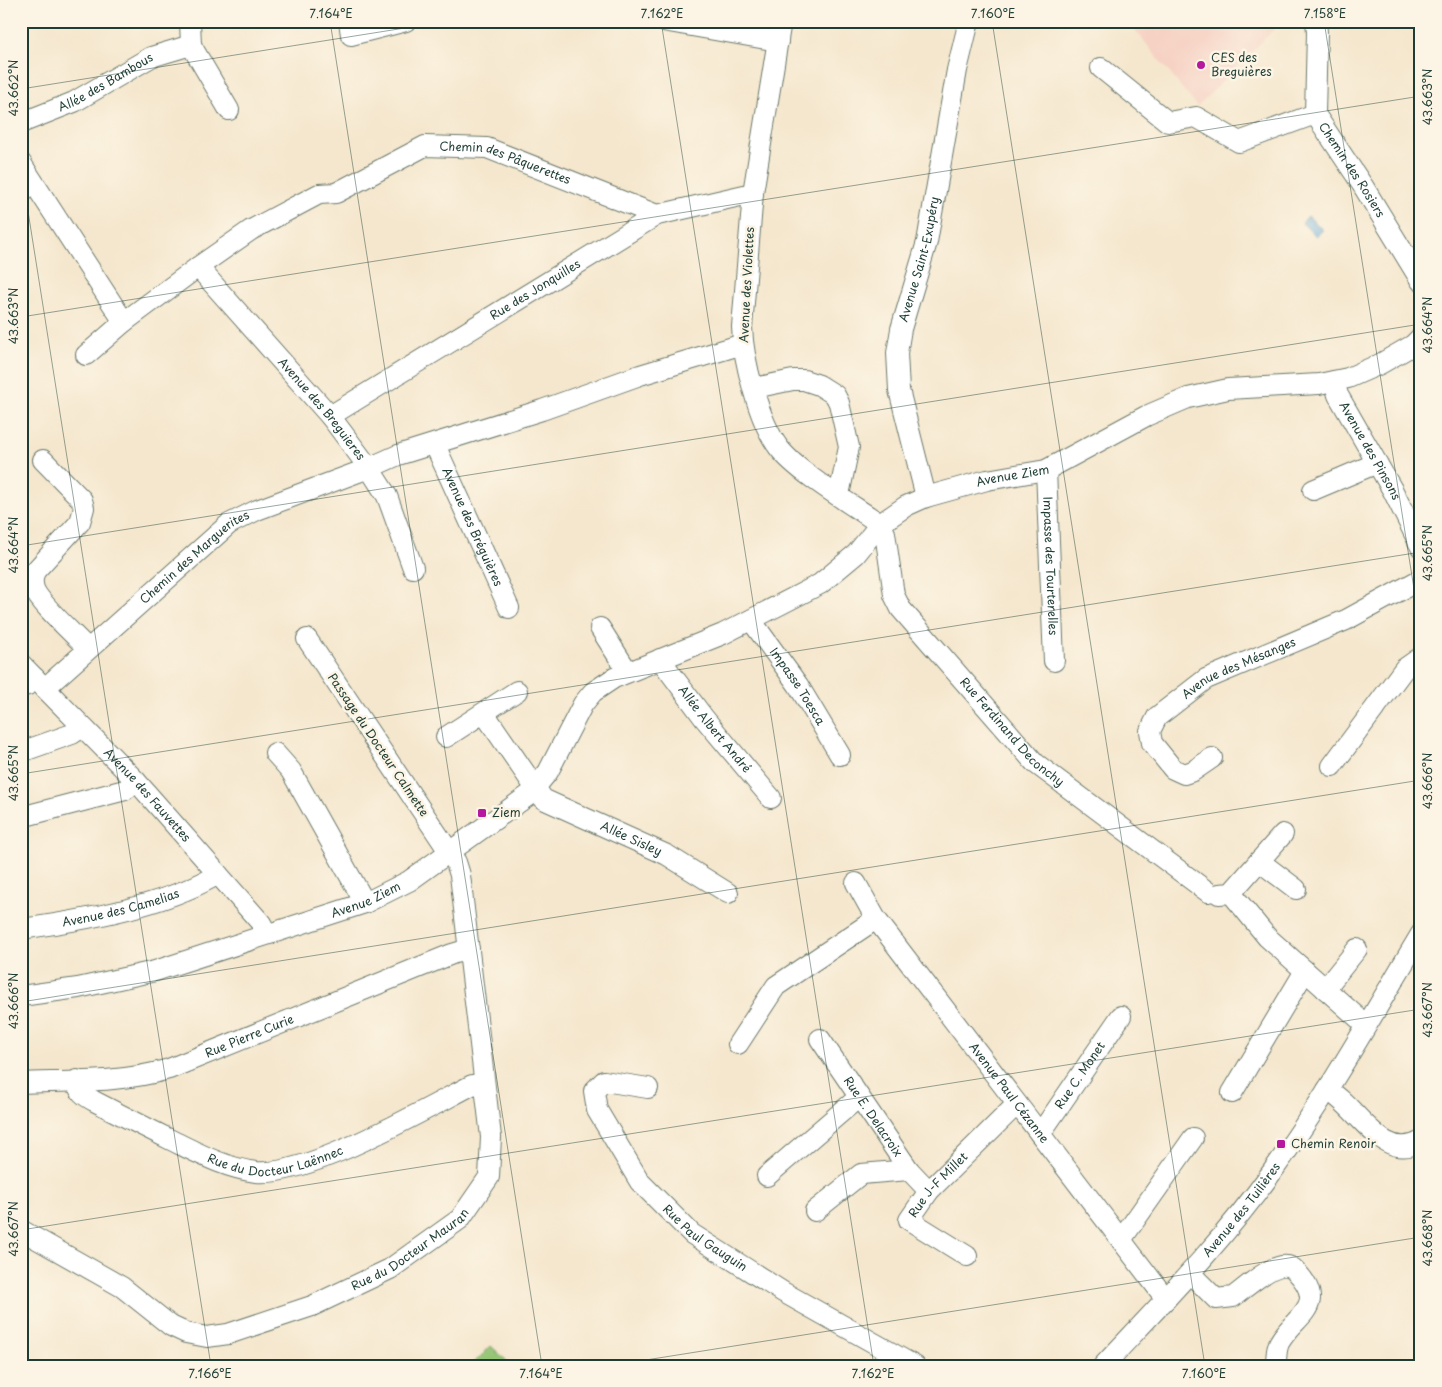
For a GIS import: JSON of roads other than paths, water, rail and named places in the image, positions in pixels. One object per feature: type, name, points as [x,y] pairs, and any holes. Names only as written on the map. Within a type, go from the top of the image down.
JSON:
[{"type":"street","points":[[190,21],[192,45],[229,110]]},
{"type":"street","points":[[349,21],[351,35],[406,21]]},
{"type":"street","points":[[663,21],[778,41]]},
{"type":"street","name":"Avenue des Violettes","points":[[781,21],[754,193],[743,344],[765,423],[779,448],[880,524]]},
{"type":"street","name":"Avenue Saint-Exupéry","points":[[926,497],[899,390],[897,353],[901,329],[927,242],[957,70],[969,21]]},
{"type":"street","name":"Chemin des Rosiers","points":[[1316,21],[1314,114],[1363,186],[1421,281]]},
{"type":"street","name":"Allée des Bambous","points":[[21,123],[74,102],[151,57],[192,45]]},
{"type":"street","points":[[1100,68],[1168,122],[1196,117],[1239,142],[1314,114]]},
{"type":"street","name":"Chemin des Pâquerettes","points":[[198,266],[251,230],[319,194],[336,193],[424,146],[486,148],[657,215]]},
{"type":"street","points":[[21,163],[124,322]]},
{"type":"street","name":"Rue des Jonquilles","points":[[330,416],[657,215],[754,193]]},
{"type":"street","points":[[86,355],[124,322],[198,266]]},
{"type":"street","name":"Avenue des Breguieres","points":[[198,266],[330,416],[369,468],[398,455],[435,445],[640,375],[743,344]]},
{"type":"street","name":"Avenue Ziem","points":[[21,996],[78,988],[155,971],[365,903],[409,881],[517,804],[534,789],[548,772],[583,704],[602,685],[628,672],[723,634],[820,584],[856,554],[880,524],[906,506],[926,497],[987,480],[1046,470],[1102,438],[1160,409],[1188,398],[1228,389],[1334,381],[1360,373],[1417,341]]},
{"type":"street","points":[[754,388],[804,380],[818,385],[834,395],[839,403],[849,447],[839,495]]},
{"type":"street","name":"Avenue des Pinsons","points":[[1334,381],[1338,394],[1377,462],[1421,547]]},
{"type":"street","name":"Avenue des Bréguières","points":[[435,445],[509,608]]},
{"type":"street","points":[[43,460],[82,500],[84,508],[80,522],[36,570],[32,583],[39,596],[88,648]]},
{"type":"street","points":[[1313,490],[1377,462]]},
{"type":"street","points":[[369,468],[387,496],[413,568]]},
{"type":"street","name":"Chemin des Marguerites","points":[[34,684],[88,648],[229,524],[257,510],[369,468]]},
{"type":"street","name":"Impasse des Tourterelles","points":[[1046,470],[1054,661]]},
{"type":"street","name":"Rue Ferdinand Deconchy","points":[[880,524],[886,533],[894,595],[901,608],[1035,764],[1219,893],[1366,1025]]},
{"type":"street","name":"Avenue des Mésanges","points":[[1212,758],[1193,771],[1184,774],[1173,769],[1152,743],[1150,731],[1157,718],[1206,679],[1346,620],[1421,579]]},
{"type":"street","name":"Impasse Toesca","points":[[752,620],[798,685],[840,755]]},
{"type":"street","points":[[600,628],[628,672]]},
{"type":"street","name":"Passage du Docteur Calmette","points":[[307,639],[450,852]]},
{"type":"street","points":[[1332,766],[1404,669],[1421,657]]},
{"type":"street","name":"Allée Albert André","points":[[660,659],[704,718],[771,798]]},
{"type":"street","name":"Avenue des Fauvettes","points":[[21,664],[34,684],[82,727],[136,782],[261,923],[267,934]]},
{"type":"street","points":[[446,737],[517,691]]},
{"type":"street","name":"Allée Sisley","points":[[484,713],[534,789],[543,799],[667,855],[728,893]]},
{"type":"street","points":[[21,752],[72,734],[82,727]]},
{"type":"street","points":[[275,753],[291,771],[365,903]]},
{"type":"street","points":[[21,817],[125,790],[136,782]]},
{"type":"street","points":[[1219,893],[1259,861],[1283,834]]},
{"type":"street","name":"Rue du Docteur Mauran","points":[[21,1230],[122,1287],[171,1326],[186,1334],[207,1337],[228,1334],[312,1306],[390,1269],[460,1219],[489,1177],[491,1136],[460,875],[456,862],[450,852]]},
{"type":"street","points":[[1259,861],[1296,889]]},
{"type":"street","name":"Avenue des Camelias","points":[[21,929],[93,917],[134,907],[178,892],[218,874]]},
{"type":"street","name":"Avenue Paul Cézanne","points":[[856,883],[876,919],[1166,1299]]},
{"type":"street","points":[[738,1044],[776,986],[876,919]]},
{"type":"street","name":"Avenue des Tuilières","points":[[1103,1366],[1190,1274],[1272,1172],[1327,1090],[1421,934]]},
{"type":"street","points":[[1325,989],[1357,948]]},
{"type":"street","name":"Rue Pierre Curie","points":[[21,1083],[114,1080],[169,1069],[452,954],[469,949]]},
{"type":"street","points":[[1232,1093],[1305,971]]},
{"type":"street","name":"Rue C. Monet","points":[[1040,1134],[1121,1016]]},
{"type":"street","name":"Rue E. Delacroix","points":[[820,1039],[909,1170],[929,1191]]},
{"type":"street","name":"Rue du Docteur Laënnec","points":[[77,1080],[77,1086],[88,1098],[212,1160],[255,1172],[292,1169],[312,1162],[366,1138],[472,1085],[484,1083]]},
{"type":"street","name":"Rue Paul Gauguin","points":[[648,1088],[604,1081],[594,1091],[596,1110],[640,1182],[692,1234],[783,1292],[915,1366]]},
{"type":"street","points":[[1327,1090],[1337,1096],[1360,1120],[1386,1142],[1399,1148],[1419,1147]]},
{"type":"street","points":[[767,1176],[859,1097]]},
{"type":"street","name":"Rue J-F Millet","points":[[967,1256],[909,1220],[929,1191],[1018,1104]]},
{"type":"street","points":[[1121,1240],[1192,1138]]},
{"type":"street","points":[[815,1211],[861,1174],[909,1170]]},
{"type":"street","points":[[1190,1274],[1216,1299],[1225,1300],[1234,1297],[1277,1267],[1287,1266],[1294,1268],[1309,1291],[1311,1299],[1309,1308],[1279,1344],[1276,1366]]},
{"type":"water","points":[[1308,216],[1323,230],[1316,236],[1302,223]]},
{"type":"place","name":"CES des Breguières","points":[[1201,65]]},
{"type":"place","name":"Ziem","points":[[482,813]]},
{"type":"place","name":"Chemin Renoir","points":[[1281,1144]]}]
